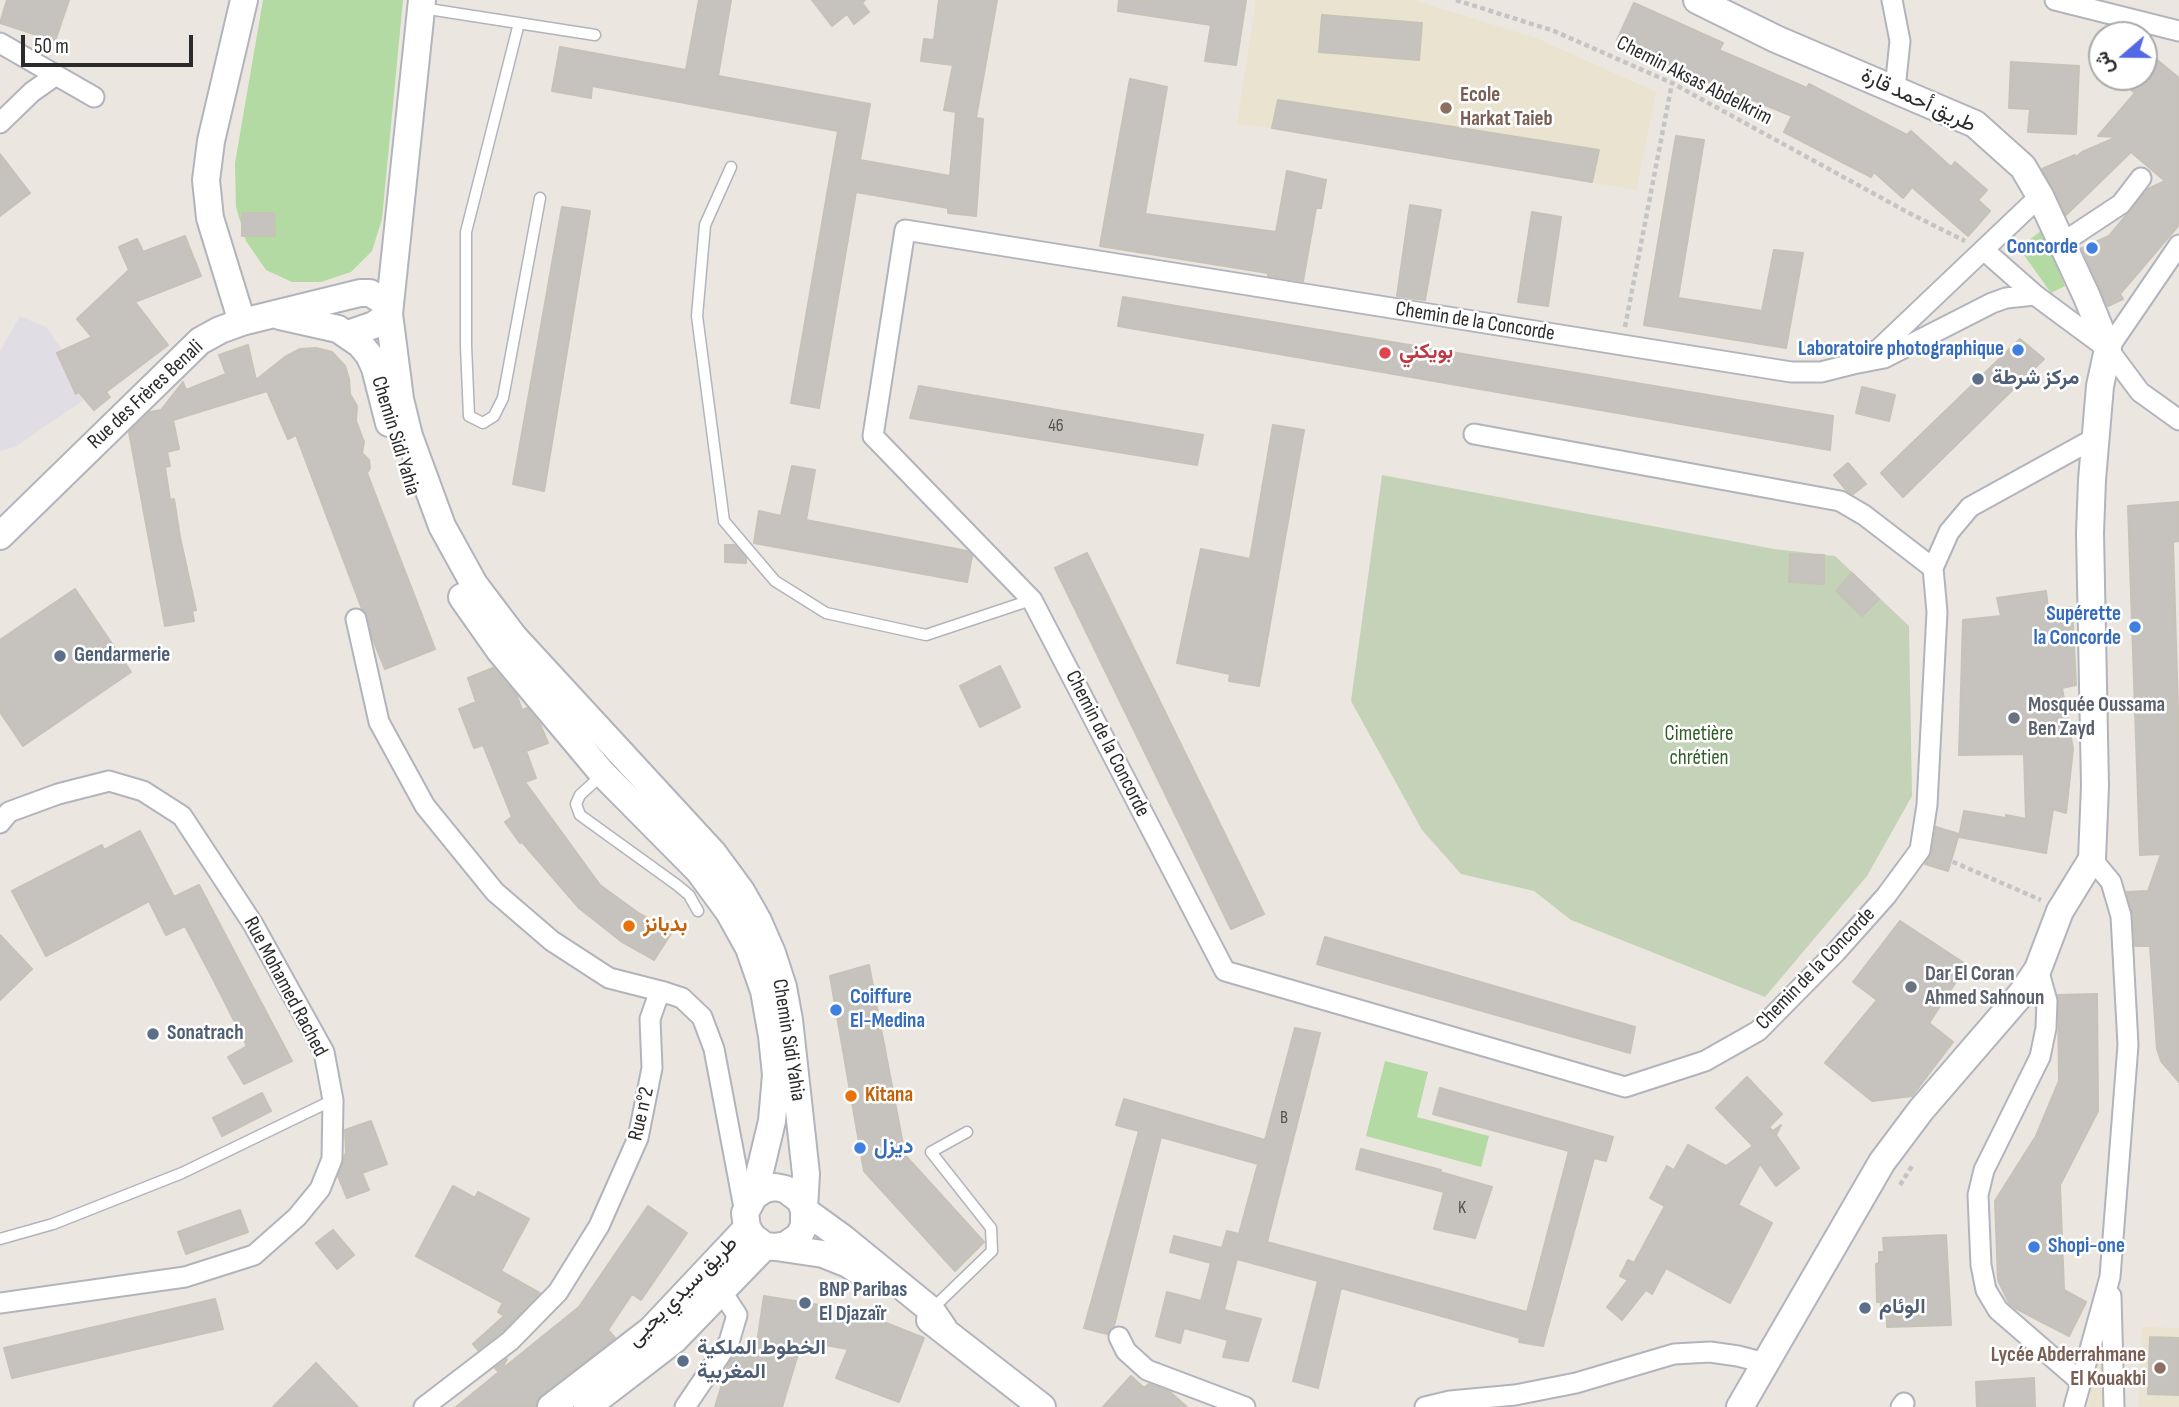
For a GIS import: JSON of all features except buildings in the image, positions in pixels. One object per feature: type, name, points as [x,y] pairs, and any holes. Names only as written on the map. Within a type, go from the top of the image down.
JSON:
[{"type":"main road","points":[[242,322],[210,218],[206,180],[211,141],[244,0]]},
{"type":"main road","name":"طريق أحمد قارة","points":[[1697,0],[1776,39],[1975,124],[2023,167],[2062,243],[2108,349]]},
{"type":"main road","name":"Chemin Sidi Yahia","points":[[272,314],[324,325],[348,334],[369,355],[414,500],[427,532],[460,594],[500,651],[603,774],[699,871],[729,912],[749,948],[764,991],[776,1075],[758,1226],[786,1245],[799,1236],[804,1226],[806,1174],[783,986],[758,921],[741,891],[713,853],[514,637],[474,584],[442,526],[409,436],[400,399],[389,314],[421,4]]},
{"type":"main road","points":[[272,314],[360,293],[370,293],[383,301],[389,314],[374,325],[348,334]]},
{"type":"main road","name":"Rue des Frères Benali","points":[[2,529],[201,341],[220,330],[272,314]]},
{"type":"main road","points":[[1740,1407],[1882,1162],[1921,1110],[2022,993],[2038,969],[2060,911],[2092,859],[2095,786],[2090,533],[2100,386],[2108,349]]},
{"type":"main road","points":[[937,1320],[848,1264],[758,1226],[765,1189],[785,1189],[800,1200],[804,1209],[844,1239],[1042,1407]]},
{"type":"main road","name":"طريق سيدي يحيى","points":[[587,1407],[674,1340],[722,1292],[758,1226]]},
{"type":"main road","name":"طريق سيدي يحيى","points":[[551,1407],[651,1330],[758,1226]]},
{"type":"main road","points":[[722,1292],[771,1265],[804,1260],[848,1264]]},
{"type":"street","points":[[1892,0],[1900,41],[1895,89]]},
{"type":"street","points":[[2055,0],[2179,31]]},
{"type":"street","points":[[0,43],[94,97]]},
{"type":"street","points":[[0,123],[32,92],[56,75]]},
{"type":"street","points":[[2062,243],[2121,204],[2141,178]]},
{"type":"street","points":[[1853,364],[1879,349],[2040,196]]},
{"type":"street","name":"Chemin de la Concorde","points":[[2035,295],[2006,298],[1992,303],[1884,358],[1821,372],[1791,372],[905,230],[873,436],[1032,600],[1225,971],[1625,1087],[1705,1061],[1758,1031],[1886,897],[1920,850],[1927,805],[1937,612],[1933,568],[1949,532],[1970,507],[2095,438]]},
{"type":"street","points":[[2108,349],[2179,245]]},
{"type":"street","points":[[1985,251],[2035,295],[2108,349],[2140,393],[2179,420]]},
{"type":"street","points":[[1474,434],[1840,501],[1864,515],[1933,568]]},
{"type":"street","points":[[356,619],[379,722],[425,806],[495,892],[552,940],[609,978],[682,998],[702,1017],[714,1049],[758,1226]]},
{"type":"street","name":"Rue Mohamed Rached","points":[[0,823],[9,812],[58,794],[110,781],[143,790],[181,816],[253,924],[324,1052],[333,1100],[331,1159],[320,1189],[298,1217],[254,1255],[185,1277],[0,1303]]},
{"type":"street","points":[[2092,859],[2111,882],[2121,916],[2128,1045],[2110,1277],[2114,1407]]},
{"type":"street","points":[[2038,969],[2047,1001],[2046,1027],[2040,1057],[1983,1170],[1978,1195],[1981,1265],[1986,1290],[1998,1310],[2081,1382]]},
{"type":"street","name":"Rue n°2","points":[[424,1407],[510,1341],[558,1292],[598,1226],[638,1138],[652,1068],[650,1019],[657,999],[664,992]]},
{"type":"street","points":[[2074,1407],[2110,1277]]},
{"type":"street","points":[[685,1407],[729,1342],[737,1315],[722,1292]]},
{"type":"street","points":[[1119,1337],[1126,1351],[1147,1370],[1245,1407]]},
{"type":"street","points":[[1425,1407],[1450,1401],[1515,1395],[1576,1382],[1674,1354],[1710,1352],[1765,1363]]},
{"type":"lane","points":[[421,4],[595,35]]},
{"type":"lane","points":[[519,23],[466,232],[469,416],[483,423],[494,416],[503,398],[540,198]]},
{"type":"lane","points":[[731,167],[705,225],[697,316],[724,521],[775,581],[826,613],[926,635],[1032,600]]},
{"type":"lane","points":[[603,774],[580,795],[576,804],[580,815],[677,885],[689,895],[698,911]]},
{"type":"lane","points":[[0,1239],[53,1224],[182,1173],[333,1100]]},
{"type":"lane","points":[[937,1320],[992,1251],[991,1228],[931,1152],[967,1132]]},
{"type":"path","name":"Chemin Aksas Abdelkrim","points":[[1456,0],[1554,31],[1672,83],[1909,214],[1985,251]]},
{"type":"path","points":[[1621,345],[1672,83]]},
{"type":"path","points":[[1920,850],[2032,894],[2060,911]]},
{"type":"shaded area","name":"Ecole Harkat Taieb","points":[[1256,0],[1413,0],[1536,38],[1656,92],[1636,190],[1237,124]]},
{"type":"shaded area","points":[[20,316],[46,327],[94,393],[15,447],[0,451],[0,351]]},
{"type":"shaded area","name":"Lycée Abderrahmane El Kouakbi","points":[[2142,1327],[2179,1328],[2179,1407],[2138,1407]]},
{"type":"shaded area","points":[[2105,1344],[2106,1407],[2088,1407],[2099,1346]]},
{"type":"green space","points":[[263,0],[403,0],[382,219],[372,251],[351,272],[321,282],[292,282],[266,270],[246,241],[236,207],[235,163]]},
{"type":"green space","points":[[2042,230],[2065,286],[2051,293],[2019,248]]},
{"type":"green space","name":"Cimetière chrétien","points":[[1382,475],[1774,549],[1835,556],[1909,626],[1912,796],[1867,876],[1765,997],[1571,920],[1534,891],[1461,874],[1422,830],[1351,701]]},
{"type":"green space","points":[[1385,1061],[1428,1072],[1417,1117],[1489,1136],[1481,1167],[1366,1136]]},
{"type":"place","name":"Ecole Harkat Taieb","points":[[1446,108]]},
{"type":"place","name":"Concorde","points":[[2092,248]]},
{"type":"place","name":"Laboratoire photographique","points":[[2018,350]]},
{"type":"place","name":"بويكني","points":[[1385,353]]},
{"type":"place","name":"مركز شرطة","points":[[1978,379]]},
{"type":"place","name":"Supérette la Concorde","points":[[2135,627]]},
{"type":"place","name":"Gendarmerie","points":[[60,656]]},
{"type":"place","name":"Mosquée Oussama Ben Zayd","points":[[2014,718]]},
{"type":"place","name":"بدبانز","points":[[629,926]]},
{"type":"place","name":"Dar El Coran Ahmed Sahnoun","points":[[1911,987]]},
{"type":"place","name":"Coiffure El-Medina","points":[[836,1010]]},
{"type":"place","name":"Sonatrach","points":[[153,1034]]},
{"type":"place","name":"Kitana","points":[[851,1096]]},
{"type":"place","name":"ديزل","points":[[860,1148]]},
{"type":"place","name":"Shopi-one","points":[[2034,1247]]},
{"type":"place","name":"BNP Paribas El Djazaïr","points":[[805,1303]]},
{"type":"place","name":"الوئام","points":[[1865,1308]]},
{"type":"place","name":"الخطوط الملكية المغربية","points":[[683,1361]]},
{"type":"place","name":"Lycée Abderrahmane El Kouakbi","points":[[2160,1368]]}]
